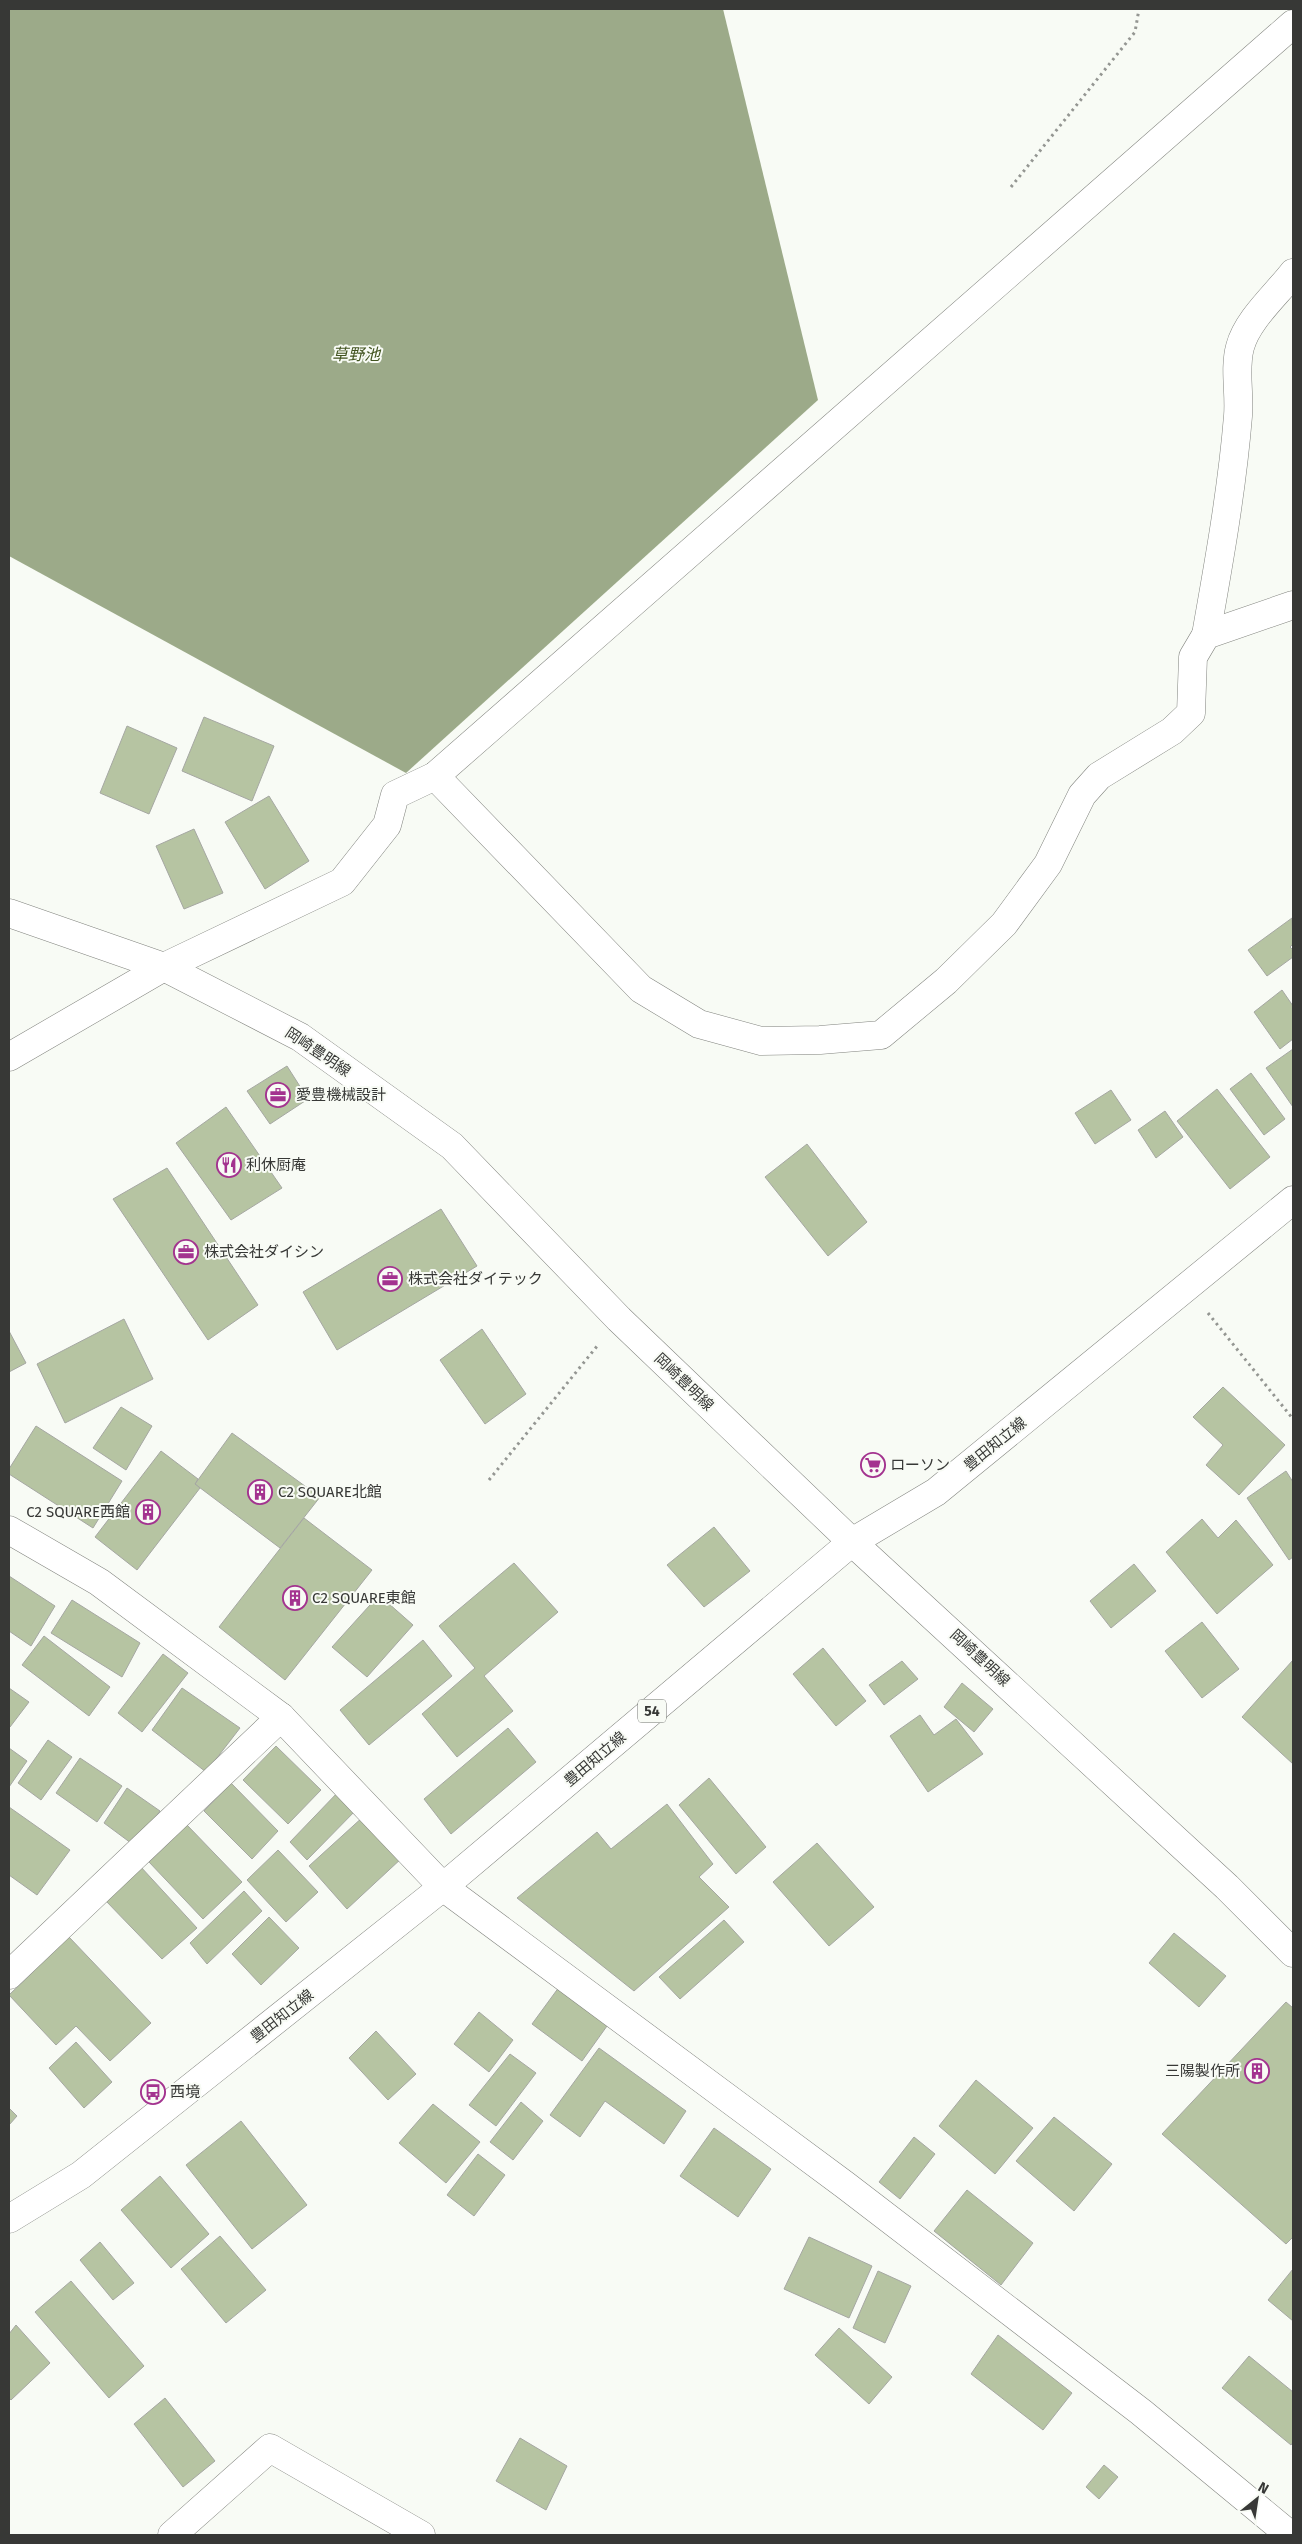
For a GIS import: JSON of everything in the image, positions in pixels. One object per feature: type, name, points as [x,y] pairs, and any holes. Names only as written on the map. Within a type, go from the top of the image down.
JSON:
[{"type":"street","points":[[9,1056],[164,967],[342,882],[387,825],[395,795],[435,776],[1289,19]]},
{"type":"street","points":[[435,776],[641,990],[699,1024],[761,1041],[820,1040],[881,1035],[946,982],[1004,924],[1048,864],[1082,795],[1099,776],[1172,731],[1191,713],[1193,657],[1206,635],[1225,527],[1238,414],[1240,347],[1252,324],[1293,273]]},
{"type":"street","points":[[1206,635],[1293,605]]},
{"type":"street","name":"岡崎豊明線","points":[[9,913],[164,967],[300,1037],[452,1146],[619,1319],[852,1542],[1228,1887],[1293,1953]]},
{"type":"street","name":"豊田知立線","points":[[9,2219],[81,2175],[444,1887],[852,1542],[936,1492],[1293,1200]]},
{"type":"street","points":[[9,1530],[99,1582],[281,1717],[444,1887],[853,2191],[1141,2412],[1290,2535]]},
{"type":"street","points":[[9,1975],[281,1717]]},
{"type":"street","points":[[172,2535],[270,2448],[421,2535]]},
{"type":"path","points":[[1011,187],[1135,32],[1139,9]]},
{"type":"path","points":[[1186,1288],[1293,1419]]},
{"type":"path","points":[[489,1480],[619,1319]]},
{"type":"water","name":"草野池","points":[[9,9],[723,9],[818,400],[406,773],[9,556]]},
{"type":"building","points":[[204,717],[274,746],[252,801],[182,771]]},
{"type":"building","points":[[127,726],[177,748],[149,814],[100,793]]},
{"type":"building","points":[[269,796],[309,861],[265,889],[225,822]]},
{"type":"building","points":[[194,829],[223,893],[184,909],[156,846]]},
{"type":"building","points":[[1292,918],[1293,944],[1290,947],[1293,950],[1293,957],[1267,976],[1248,950]]},
{"type":"building","points":[[1282,990],[1293,1006],[1293,1039],[1280,1049],[1254,1012]]},
{"type":"building","points":[[1293,1049],[1293,1107],[1266,1068]]},
{"type":"building","name":"愛豊機械設計","points":[[287,1066],[308,1099],[270,1124],[247,1091]]},
{"type":"building","points":[[1251,1073],[1285,1119],[1264,1135],[1230,1089]]},
{"type":"building","points":[[1217,1089],[1270,1157],[1230,1189],[1177,1121]]},
{"type":"building","points":[[1111,1090],[1131,1120],[1095,1144],[1075,1113]]},
{"type":"building","name":"利休厨庵","points":[[226,1107],[282,1188],[231,1220],[176,1143]]},
{"type":"building","points":[[1165,1111],[1183,1137],[1156,1158],[1138,1130]]},
{"type":"building","points":[[807,1144],[867,1222],[828,1256],[765,1177]]},
{"type":"building","name":"株式会社ダイシン","points":[[167,1168],[258,1305],[208,1340],[113,1199]]},
{"type":"building","name":"株式会社ダイテック","points":[[441,1209],[477,1266],[337,1350],[303,1292]]},
{"type":"building","points":[[124,1319],[153,1379],[65,1423],[37,1364]]},
{"type":"building","points":[[482,1329],[526,1394],[485,1424],[440,1360]]},
{"type":"building","points":[[9,1331],[26,1363],[9,1372]]},
{"type":"building","points":[[1223,1387],[1285,1445],[1239,1495],[1206,1465],[1223,1445],[1193,1417]]},
{"type":"building","points":[[121,1407],[152,1426],[126,1470],[93,1448]]},
{"type":"building","points":[[36,1426],[122,1481],[93,1528],[9,1474],[9,1469]]},
{"type":"building","name":"C2 SQUARE北館","points":[[232,1433],[320,1497],[280,1548],[195,1484]]},
{"type":"building","name":"C2 SQUARE西館","points":[[161,1451],[198,1479],[195,1484],[200,1488],[137,1570],[95,1537]]},
{"type":"building","points":[[1286,1471],[1293,1482],[1293,1557],[1289,1560],[1247,1498]]},
{"type":"building","name":"C2 SQUARE東館","points":[[304,1518],[372,1570],[285,1680],[219,1627]]},
{"type":"building","points":[[1202,1519],[1218,1538],[1236,1520],[1273,1565],[1217,1614],[1166,1552]]},
{"type":"building","points":[[714,1527],[750,1571],[704,1607],[667,1565]]},
{"type":"building","points":[[514,1563],[558,1612],[484,1676],[513,1711],[457,1757],[422,1714],[475,1668],[439,1626]]},
{"type":"building","points":[[1134,1564],[1156,1591],[1111,1628],[1090,1601]]},
{"type":"building","points":[[9,1576],[55,1606],[31,1646],[9,1631]]},
{"type":"building","points":[[379,1595],[413,1625],[367,1677],[332,1647]]},
{"type":"building","points":[[72,1600],[140,1643],[122,1677],[51,1633]]},
{"type":"building","points":[[1202,1622],[1239,1669],[1202,1698],[1165,1651]]},
{"type":"building","points":[[44,1636],[110,1687],[89,1716],[22,1665]]},
{"type":"building","points":[[423,1640],[452,1676],[369,1745],[340,1710]]},
{"type":"building","points":[[823,1648],[866,1701],[836,1726],[793,1674]]},
{"type":"building","points":[[163,1654],[188,1673],[142,1732],[118,1713]]},
{"type":"building","points":[[1293,1660],[1293,1764],[1242,1717]]},
{"type":"building","points":[[902,1661],[918,1679],[884,1705],[869,1685]]},
{"type":"building","points":[[962,1683],[993,1709],[974,1732],[944,1707]]},
{"type":"building","points":[[9,1688],[29,1702],[10,1727],[9,1726]]},
{"type":"building","points":[[182,1688],[240,1728],[206,1772],[152,1730]]},
{"type":"building","points":[[920,1715],[934,1735],[956,1719],[983,1754],[928,1792],[890,1736]]},
{"type":"building","points":[[508,1728],[536,1762],[451,1834],[424,1799]]},
{"type":"building","points":[[48,1740],[72,1757],[41,1800],[18,1783]]},
{"type":"building","points":[[276,1746],[321,1790],[288,1824],[243,1780]]},
{"type":"building","points":[[9,1748],[27,1761],[9,1787]]},
{"type":"building","points":[[80,1758],[122,1786],[97,1822],[56,1793]]},
{"type":"building","points":[[709,1778],[766,1847],[736,1874],[679,1805]]},
{"type":"building","points":[[231,1783],[278,1831],[252,1859],[204,1811]]},
{"type":"building","points":[[127,1788],[160,1811],[135,1846],[104,1823]]},
{"type":"building","points":[[340,1790],[358,1808],[307,1860],[290,1842]]},
{"type":"building","points":[[667,1804],[713,1864],[699,1877],[729,1907],[634,1991],[517,1898],[597,1832],[611,1849]]},
{"type":"building","points":[[9,1807],[70,1850],[37,1895],[9,1875]]},
{"type":"building","points":[[364,1816],[403,1857],[347,1909],[309,1866]]},
{"type":"building","points":[[187,1825],[242,1882],[203,1919],[149,1862]]},
{"type":"building","points":[[817,1843],[874,1907],[829,1946],[773,1882]]},
{"type":"building","points":[[278,1850],[318,1892],[286,1922],[247,1880]]},
{"type":"building","points":[[140,1866],[197,1928],[162,1959],[106,1901]]},
{"type":"building","points":[[244,1891],[262,1911],[207,1964],[190,1943]]},
{"type":"building","points":[[269,1917],[299,1948],[261,1985],[232,1954]]},
{"type":"building","points":[[724,1920],[744,1942],[680,1999],[659,1977]]},
{"type":"building","points":[[1174,1933],[1226,1976],[1199,2007],[1149,1963]]},
{"type":"building","points":[[69,1937],[151,2023],[110,2061],[76,2026],[56,2045],[9,1995]]},
{"type":"building","points":[[562,1983],[612,2019],[582,2061],[532,2024]]},
{"type":"building","name":"三陽製作所","points":[[1286,2002],[1293,2008],[1293,2237],[1286,2244],[1162,2134]]},
{"type":"building","points":[[479,2012],[513,2040],[489,2072],[454,2044]]},
{"type":"building","points":[[376,2031],[416,2074],[388,2100],[349,2058]]},
{"type":"building","points":[[76,2042],[112,2082],[84,2108],[49,2068]]},
{"type":"building","points":[[599,2048],[686,2111],[664,2144],[605,2101],[580,2137],[550,2115]]},
{"type":"building","points":[[510,2054],[536,2073],[496,2126],[469,2105]]},
{"type":"building","points":[[976,2080],[1033,2128],[995,2174],[939,2126]]},
{"type":"building","points":[[521,2102],[543,2121],[513,2160],[490,2142]]},
{"type":"building","points":[[433,2104],[480,2142],[446,2183],[399,2143]]},
{"type":"building","points":[[9,2108],[17,2116],[9,2125]]},
{"type":"building","points":[[1054,2117],[1112,2164],[1074,2211],[1016,2161]]},
{"type":"building","points":[[241,2121],[307,2205],[252,2249],[186,2165]]},
{"type":"building","points":[[714,2128],[771,2169],[738,2217],[680,2176]]},
{"type":"building","points":[[914,2137],[935,2154],[900,2199],[879,2182]]},
{"type":"building","points":[[478,2154],[505,2175],[474,2216],[447,2195]]},
{"type":"building","points":[[160,2176],[209,2234],[171,2268],[121,2210]]},
{"type":"building","points":[[967,2190],[1033,2243],[1001,2285],[934,2231]]},
{"type":"building","points":[[220,2236],[266,2290],[226,2323],[181,2269]]},
{"type":"building","points":[[809,2237],[872,2266],[849,2318],[784,2289]]},
{"type":"building","points":[[100,2242],[134,2283],[113,2300],[80,2260]]},
{"type":"building","points":[[1293,2269],[1293,2321],[1268,2300]]},
{"type":"building","points":[[878,2271],[911,2286],[885,2343],[853,2328]]},
{"type":"building","points":[[71,2281],[144,2366],[109,2398],[35,2312]]},
{"type":"building","points":[[16,2325],[50,2363],[11,2400],[9,2398],[9,2334]]},
{"type":"building","points":[[839,2328],[892,2377],[869,2404],[815,2355]]},
{"type":"building","points":[[998,2335],[1072,2393],[1043,2430],[971,2374]]},
{"type":"building","points":[[1249,2356],[1293,2392],[1293,2442],[1291,2445],[1222,2388]]},
{"type":"building","points":[[165,2398],[215,2461],[183,2487],[134,2424]]},
{"type":"building","points":[[520,2438],[567,2466],[546,2510],[496,2481]]},
{"type":"building","points":[[1104,2465],[1118,2477],[1099,2499],[1086,2487]]},
{"type":"place","name":"愛豊機械設計","points":[[278,1095]]},
{"type":"place","name":"利休厨庵","points":[[229,1165]]},
{"type":"place","name":"株式会社ダイシン","points":[[186,1252]]},
{"type":"place","name":"株式会社ダイテック","points":[[390,1279]]},
{"type":"place","name":"ローソン","points":[[873,1465]]},
{"type":"place","name":"C2 SQUARE北館","points":[[260,1492]]},
{"type":"place","name":"C2 SQUARE西館","points":[[148,1512]]},
{"type":"place","name":"C2 SQUARE東館","points":[[295,1598]]},
{"type":"place","name":"三陽製作所","points":[[1257,2071]]},
{"type":"place","name":"西境","points":[[153,2092]]}]
